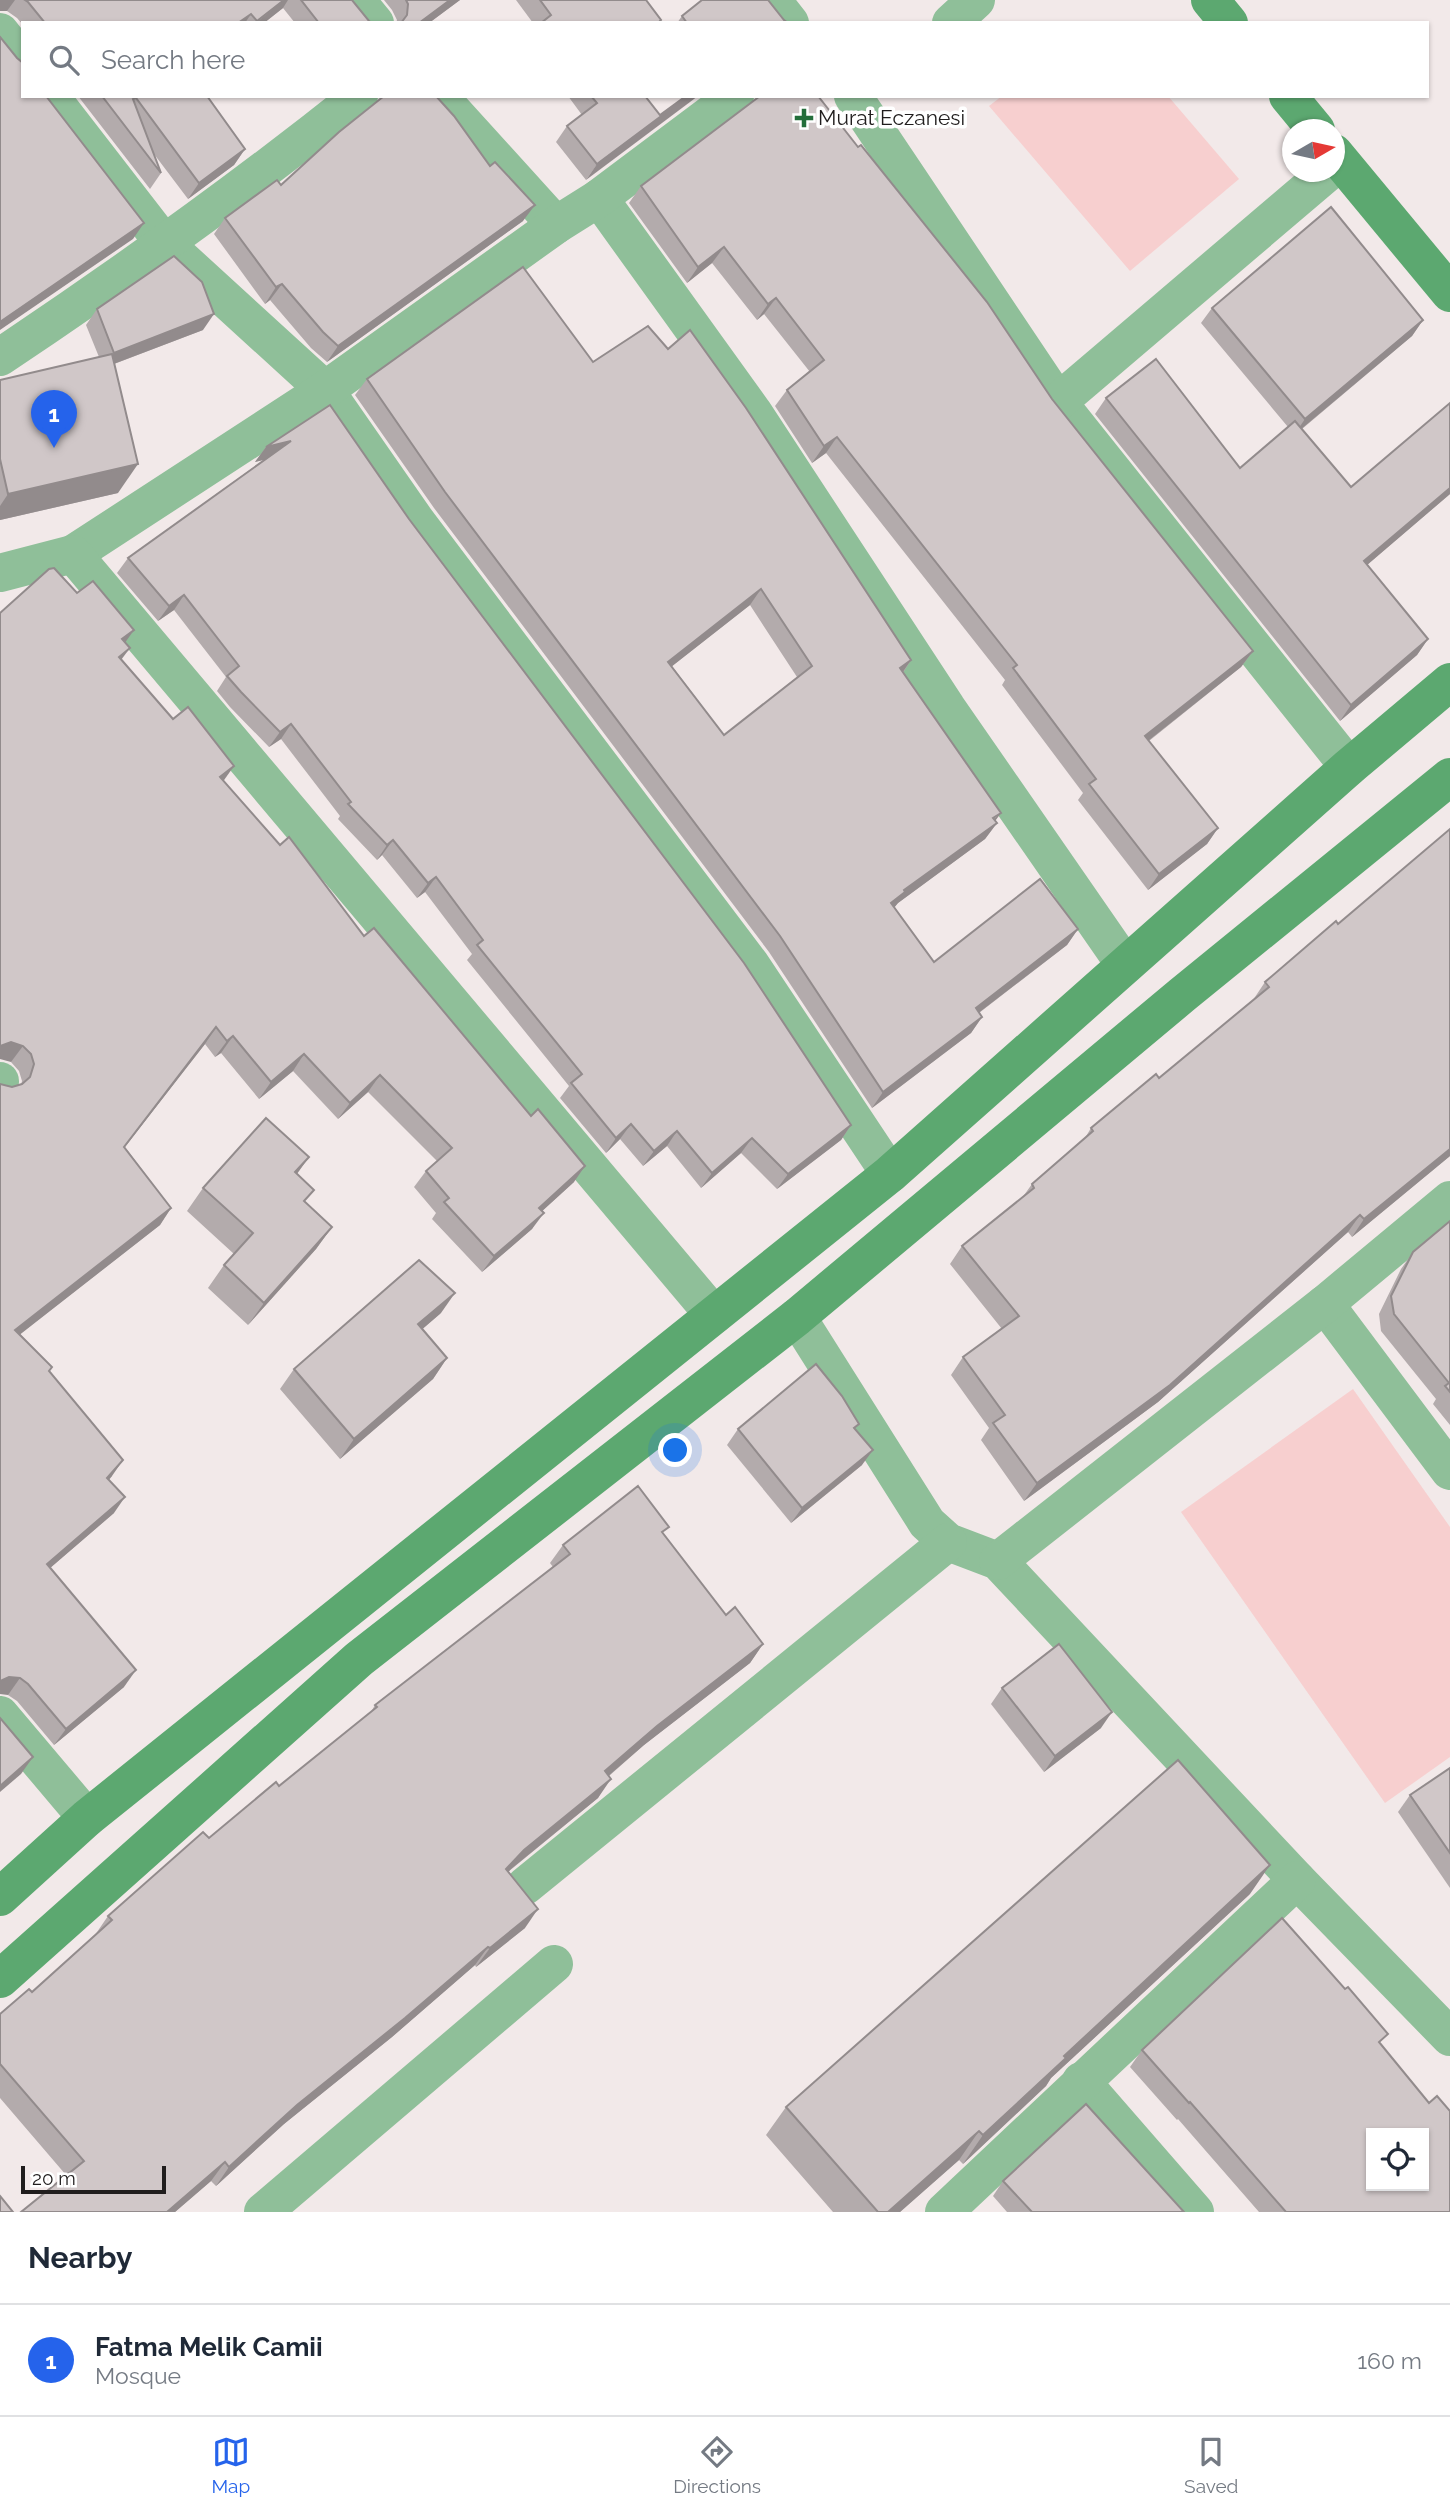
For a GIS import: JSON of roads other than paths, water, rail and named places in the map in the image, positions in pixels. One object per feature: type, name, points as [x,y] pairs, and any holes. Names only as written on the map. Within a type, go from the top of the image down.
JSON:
[{"type":"main road","points":[[1210,0],[1227,21]]},
{"type":"main road","points":[[1291,98],[1307,119]]},
{"type":"main road","points":[[1345,175],[1450,293]]},
{"type":"main road","points":[[0,1897],[87,1818],[890,1174],[1349,767],[1450,682]]},
{"type":"main road","points":[[0,1979],[359,1659],[797,1317],[1182,995],[1450,777]]},
{"type":"street","points":[[356,0],[373,21]]},
{"type":"street","points":[[772,0],[788,21]]},
{"type":"street","points":[[953,21],[976,0]]},
{"type":"street","points":[[0,32],[21,58]]},
{"type":"street","points":[[52,98],[163,242],[325,390],[416,521],[751,965],[890,1174]]},
{"type":"street","points":[[0,357],[163,242],[356,98]]},
{"type":"street","points":[[441,98],[556,225]]},
{"type":"street","points":[[0,573],[73,554],[325,390],[556,225],[599,198],[731,98]]},
{"type":"street","points":[[861,99],[1058,402],[1349,767]]},
{"type":"street","points":[[1058,402],[1312,182]]},
{"type":"street","points":[[599,198],[753,412],[947,708],[1125,965]]},
{"type":"street","points":[[73,554],[714,1315]]},
{"type":"street","points":[[998,1561],[1325,1304],[1450,1200]]},
{"type":"street","points":[[1325,1304],[1450,1472]]},
{"type":"street","points":[[797,1317],[927,1523],[948,1542],[998,1561],[1297,1880],[1450,2037]]},
{"type":"street","points":[[526,1886],[948,1542]]},
{"type":"street","points":[[0,1715],[87,1818]]},
{"type":"street","points":[[944,2212],[1297,1880]]},
{"type":"street","points":[[263,2212],[554,1964]]},
{"type":"street","points":[[1081,2081],[1195,2212]]},
{"type":"place","name":"Murat Eczanesi","points":[[804,118]]},
{"type":"place","name":"Fatma Melik Camii","points":[[54,448]]}]
